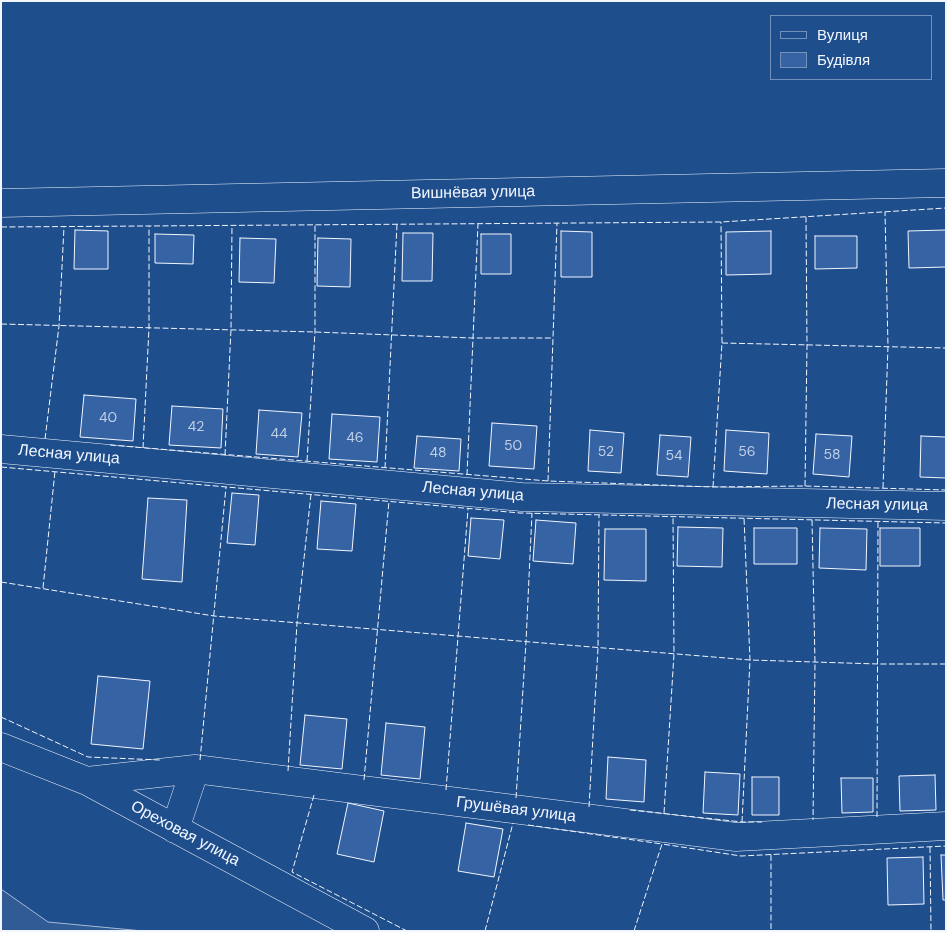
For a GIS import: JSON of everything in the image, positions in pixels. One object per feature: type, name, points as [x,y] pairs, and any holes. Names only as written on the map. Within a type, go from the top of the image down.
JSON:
[{"type":"street","name":"Вишнёвая улица","points":[[1,203],[946,183]]},
{"type":"street","name":"Лесная улица","points":[[1,449],[522,497],[946,506]]},
{"type":"street","name":"Ореховая улица","points":[[1,747],[87,781],[365,931]]},
{"type":"street","name":"Грушёвая улица","points":[[87,781],[195,770],[736,837],[946,826]]},
{"type":"street","points":[[175,829],[195,770]]},
{"type":"shaded area","points":[[1,889],[48,922],[143,931],[1,931]]},
{"type":"building","points":[[75,230],[108,231],[108,269],[74,269]]},
{"type":"building","points":[[946,230],[946,267],[909,268],[908,231]]},
{"type":"building","points":[[561,231],[592,232],[592,277],[561,277]]},
{"type":"building","points":[[771,231],[771,274],[726,275],[726,232]]},
{"type":"building","points":[[403,233],[433,233],[432,281],[402,281]]},
{"type":"building","points":[[155,234],[194,235],[193,264],[155,263]]},
{"type":"building","points":[[481,234],[511,234],[511,274],[481,274]]},
{"type":"building","points":[[815,236],[857,236],[857,268],[815,269]]},
{"type":"building","points":[[240,238],[276,239],[274,283],[239,282]]},
{"type":"building","points":[[318,238],[351,239],[350,287],[317,286]]},
{"type":"building","points":[[84,395],[136,399],[133,441],[80,437]]},
{"type":"building","points":[[172,406],[223,409],[221,448],[169,445]]},
{"type":"building","points":[[259,410],[302,413],[298,457],[256,454]]},
{"type":"building","points":[[332,414],[380,417],[377,462],[329,459]]},
{"type":"building","points":[[492,423],[537,426],[534,469],[489,466]]},
{"type":"building","points":[[590,430],[624,433],[621,473],[588,471]]},
{"type":"building","points":[[726,430],[769,433],[767,474],[724,471]]},
{"type":"building","points":[[816,434],[852,436],[849,477],[813,474]]},
{"type":"building","points":[[660,435],[691,437],[688,477],[657,475]]},
{"type":"building","points":[[417,436],[461,439],[459,471],[414,468]]},
{"type":"building","points":[[921,436],[946,437],[946,478],[920,477]]},
{"type":"building","points":[[232,493],[259,495],[255,545],[227,543]]},
{"type":"building","points":[[148,498],[187,500],[182,582],[142,579]]},
{"type":"building","points":[[321,501],[356,504],[352,551],[317,549]]},
{"type":"building","points":[[471,518],[504,520],[500,559],[468,556]]},
{"type":"building","points":[[536,520],[576,523],[573,564],[533,561]]},
{"type":"building","points":[[678,527],[723,528],[722,567],[677,566]]},
{"type":"building","points":[[754,528],[797,528],[797,564],[754,564]]},
{"type":"building","points":[[820,528],[867,529],[866,570],[819,568]]},
{"type":"building","points":[[880,528],[920,528],[920,566],[880,566]]},
{"type":"building","points":[[605,529],[646,529],[646,581],[604,580]]},
{"type":"building","points":[[98,676],[150,681],[143,749],[91,744]]},
{"type":"building","points":[[305,715],[347,719],[342,769],[300,765]]},
{"type":"building","points":[[386,723],[425,727],[420,779],[381,775]]},
{"type":"building","points":[[608,757],[646,760],[644,802],[606,799]]},
{"type":"building","points":[[705,772],[740,774],[738,815],[703,813]]},
{"type":"building","points":[[935,775],[936,810],[900,811],[899,776]]},
{"type":"building","points":[[752,777],[779,777],[779,815],[752,815]]},
{"type":"building","points":[[841,778],[873,778],[873,812],[842,813]]},
{"type":"building","points":[[348,803],[384,811],[374,862],[337,854]]},
{"type":"building","points":[[466,823],[503,829],[494,877],[458,871]]},
{"type":"building","points":[[941,855],[946,855],[946,900],[943,900]]},
{"type":"building","points":[[923,857],[924,904],[888,905],[887,858]]},
{"type":"fence","points":[[1,227],[721,222],[946,208]]},
{"type":"fence","points":[[883,488],[888,346],[885,212]]},
{"type":"fence","points":[[805,486],[806,217]]},
{"type":"fence","points":[[713,487],[722,343],[721,222]]},
{"type":"fence","points":[[548,481],[557,223]]},
{"type":"fence","points":[[385,468],[397,224]]},
{"type":"fence","points":[[467,475],[478,224]]},
{"type":"fence","points":[[307,461],[315,332],[315,225]]},
{"type":"fence","points":[[143,448],[149,328],[149,226]]},
{"type":"fence","points":[[225,455],[231,329],[232,226]]},
{"type":"fence","points":[[45,439],[59,326],[64,227]]},
{"type":"fence","points":[[1,324],[472,338],[553,338]]},
{"type":"fence","points":[[722,343],[946,348]]},
{"type":"fence","points":[[110,445],[548,481],[713,487],[805,486],[946,490]]},
{"type":"fence","points":[[1,467],[520,513],[946,523]]},
{"type":"fence","points":[[43,588],[55,471]]},
{"type":"fence","points":[[200,760],[226,487]]},
{"type":"fence","points":[[288,771],[297,623],[311,494]]},
{"type":"fence","points":[[364,780],[389,501]]},
{"type":"fence","points":[[446,790],[468,509]]},
{"type":"fence","points":[[516,798],[532,513]]},
{"type":"fence","points":[[589,807],[598,648],[599,515]]},
{"type":"fence","points":[[664,813],[674,654],[673,517]]},
{"type":"fence","points":[[742,822],[750,660],[744,518]]},
{"type":"fence","points":[[812,520],[815,662],[813,820]]},
{"type":"fence","points":[[877,817],[878,521]]},
{"type":"fence","points":[[1,582],[214,616],[750,660],[946,664]]},
{"type":"fence","points":[[1,717],[88,757],[160,760]]},
{"type":"fence","points":[[314,795],[292,872],[407,931]]},
{"type":"fence","points":[[630,810],[742,822],[762,822]]},
{"type":"fence","points":[[485,931],[513,823]]},
{"type":"fence","points":[[528,825],[662,844]]},
{"type":"fence","points":[[634,931],[662,844],[741,856],[946,846]]},
{"type":"fence","points":[[930,847],[931,931]]},
{"type":"fence","points":[[771,855],[771,931]]}]
